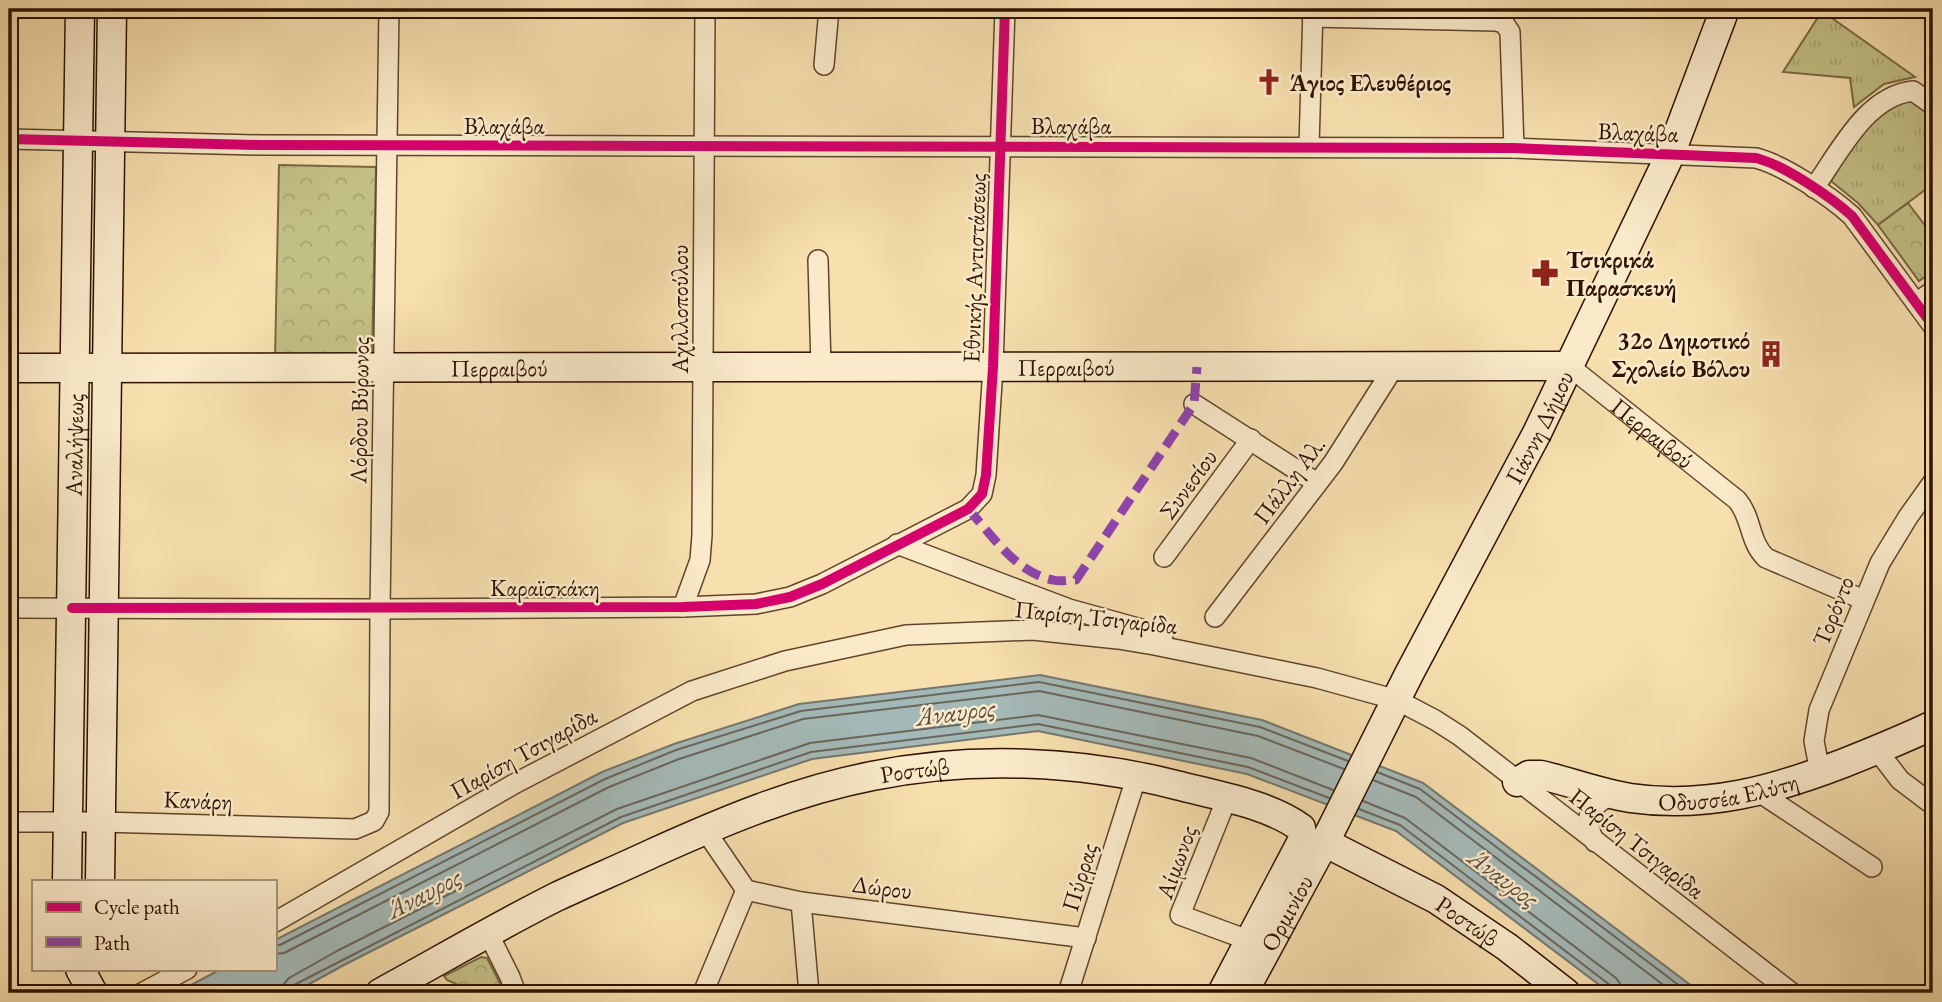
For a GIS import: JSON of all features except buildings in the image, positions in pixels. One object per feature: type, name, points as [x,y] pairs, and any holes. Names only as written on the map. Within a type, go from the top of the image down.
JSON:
[{"type":"street","name":"Αναλήψεως","points":[[67,880],[80,9]]},
{"type":"street","name":"Αναλήψεως","points":[[100,880],[112,9]]},
{"type":"street","name":"Λόρδου Βύρωνος","points":[[380,812],[380,609],[389,9]]},
{"type":"street","name":"Αχιλλοπούλου","points":[[683,607],[700,560],[705,9]]},
{"type":"street","points":[[824,65],[829,9]]},
{"type":"street","name":"Εθνικής Αντιστάσεως","points":[[985,486],[993,367],[1005,9]]},
{"type":"street","name":"Γιάννη Δήμου","points":[[1326,838],[1569,366],[1670,155],[1724,9]]},
{"type":"street","points":[[1309,146],[1313,13],[1504,23],[1510,32],[1514,148]]},
{"type":"street","points":[[1814,188],[1864,118],[1878,104],[1901,92],[1913,90],[1933,106]]},
{"type":"street","name":"Βλαχάβα","points":[[9,139],[260,145],[1514,148],[1756,158],[1814,188],[1852,216],[1933,326]]},
{"type":"street","points":[[818,260],[821,367]]},
{"type":"street","points":[[1916,303],[1933,291]]},
{"type":"street","name":"Περραιβού","points":[[9,368],[1569,366],[1737,499],[1748,515],[1756,547],[1766,558],[1864,600]]},
{"type":"street","name":"Πάλλη Αλ.","points":[[1215,617],[1343,449],[1394,367]]},
{"type":"street","points":[[1194,404],[1317,483]]},
{"type":"street","name":"Συνεσίου","points":[[1164,557],[1251,439]]},
{"type":"street","name":"Τορόντο","points":[[1820,772],[1814,741],[1819,710],[1880,564],[1933,482]]},
{"type":"street","name":"Καραϊσκάκη","points":[[9,608],[380,609],[756,604],[789,597],[822,584],[968,509],[980,498],[985,486]]},
{"type":"street","points":[[897,544],[1060,606],[1189,643],[1226,659]]},
{"type":"street","name":"Παρίση Τσιγαρίδα","points":[[276,921],[514,784],[692,691],[785,661],[906,635],[1033,630],[1118,639],[1317,678],[1453,732],[1792,993]]},
{"type":"street","name":"Οδυσσέα Ελύτη","points":[[1517,782],[1529,775],[1541,775],[1642,799],[1688,802],[1719,800],[1759,792],[1820,772],[1933,725]]},
{"type":"street","points":[[1877,750],[1899,780],[1933,805]]},
{"type":"street","name":"Ροστώβ","points":[[398,990],[488,933],[557,897],[705,830],[790,797],[871,776],[924,768],[1015,764],[1086,768],[1137,775],[1227,798],[1272,813],[1296,825],[1303,833],[1303,839],[1222,993]]},
{"type":"street","name":"Πύρρας","points":[[1068,993],[1137,775]]},
{"type":"street","points":[[1759,792],[1872,867]]},
{"type":"street","points":[[1595,842],[1589,831],[1588,816],[1599,803],[1612,794]]},
{"type":"street","name":"Αίμωνος","points":[[1227,798],[1180,915],[1248,940]]},
{"type":"street","name":"Κανάρη","points":[[9,822],[355,829],[374,821],[380,812]]},
{"type":"street","points":[[703,993],[746,890],[705,830]]},
{"type":"street","name":"Ορμινίου","points":[[1243,993],[1326,838]]},
{"type":"street","name":"Ροστώβ","points":[[1326,838],[1436,899],[1507,947],[1566,993]]},
{"type":"street","name":"Δώρου","points":[[746,890],[801,902],[1086,938]]},
{"type":"street","points":[[801,902],[808,993]]},
{"type":"street","points":[[488,933],[516,993]]},
{"type":"street","points":[[81,970],[93,993]]},
{"type":"street","points":[[102,970],[103,993]]},
{"type":"street","points":[[142,993],[185,970]]},
{"type":"green space","points":[[1822,11],[1915,77],[1884,84],[1854,107],[1850,78],[1783,72]]},
{"type":"green space","points":[[1906,95],[1933,114],[1933,184],[1878,225],[1858,203],[1831,181],[1851,144],[1868,122]]},
{"type":"green space","points":[[279,165],[376,167],[372,360],[275,359]]},
{"type":"green space","points":[[1908,203],[1933,236],[1933,271],[1919,281],[1878,225]]},
{"type":"green space","points":[[481,957],[487,958],[505,993],[476,993],[447,980],[444,976]]},
{"type":"water","name":"Άναυρος","points":[[1040,675],[1262,720],[1423,783],[1701,993],[1610,993],[1396,831],[1247,774],[1038,731],[812,759],[623,823],[293,993],[176,993],[219,970],[276,970],[276,939],[602,772],[674,744],[799,704]]},
{"type":"marked path","points":[[968,509],[1006,552],[1027,570],[1056,581],[1076,580],[1194,404],[1197,367]]},
{"type":"cycle path","points":[[72,608],[683,607],[756,604],[790,597],[822,584],[968,509],[982,494],[986,475],[993,367],[1005,9]]},
{"type":"cycle path","points":[[9,139],[260,145],[1514,148],[1756,158],[1807,182],[1852,216],[1933,326]]},
{"type":"place","name":"Άγιος Ελευθέριος","points":[[1269,82]]},
{"type":"place","name":"Τσικρικά Παρασκευή","points":[[1545,273]]},
{"type":"place","name":"32ο Δημοτικό Σχολείο Βόλου","points":[[1771,354]]}]
